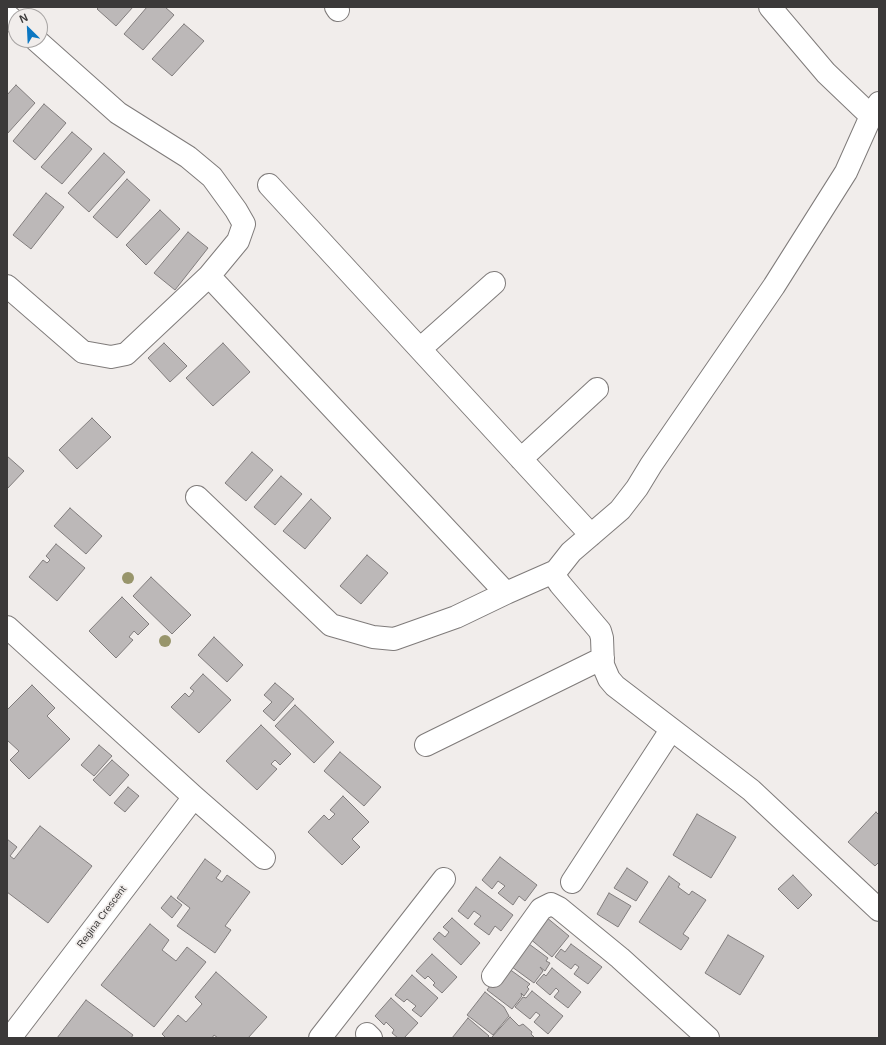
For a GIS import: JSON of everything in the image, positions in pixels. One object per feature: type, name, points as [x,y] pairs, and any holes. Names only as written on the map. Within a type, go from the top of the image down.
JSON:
[{"type":"street","points":[[770,7],[826,73],[875,110],[846,172],[774,286],[650,465],[637,488],[620,510],[561,562],[556,571],[556,578],[600,631],[605,671],[615,686],[751,790],[879,910]]},
{"type":"street","points":[[7,286],[83,352],[111,358],[126,354],[209,276],[238,241],[244,224],[236,210],[212,177],[188,157],[118,113],[45,48]]},
{"type":"street","points":[[269,185],[591,535]]},
{"type":"street","points":[[209,276],[506,593]]},
{"type":"street","points":[[420,349],[494,282]]},
{"type":"street","points":[[522,460],[597,389]]},
{"type":"street","points":[[197,497],[331,625],[373,637],[394,640],[456,617],[556,571]]},
{"type":"street","points":[[7,627],[194,797],[264,858]]},
{"type":"street","points":[[426,745],[603,658]]},
{"type":"street","points":[[572,882],[672,730]]},
{"type":"street","name":"Regina Crescent","points":[[10,1038],[194,797]]},
{"type":"street","points":[[320,1038],[444,879]]},
{"type":"street","points":[[493,976],[541,909],[550,904],[559,908],[620,958],[708,1038]]},
{"type":"building","points":[[99,7],[133,7],[116,26],[97,9]]},
{"type":"building","points":[[147,7],[165,7],[174,15],[143,50],[124,34]]},
{"type":"building","points":[[184,24],[204,41],[172,76],[152,59]]},
{"type":"building","points":[[16,85],[35,103],[7,134],[7,95]]},
{"type":"building","points":[[44,104],[66,123],[35,160],[13,141]]},
{"type":"building","points":[[72,132],[92,149],[62,184],[41,167]]},
{"type":"building","points":[[104,153],[125,172],[89,212],[68,193]]},
{"type":"building","points":[[127,179],[150,200],[117,238],[93,217]]},
{"type":"building","points":[[46,193],[64,207],[31,249],[13,235]]},
{"type":"building","points":[[160,210],[180,229],[146,265],[126,245]]},
{"type":"building","points":[[188,232],[208,248],[175,290],[154,273]]},
{"type":"building","points":[[164,343],[187,366],[170,382],[148,358]]},
{"type":"building","points":[[223,343],[250,372],[213,406],[186,378]]},
{"type":"building","points":[[92,418],[111,437],[77,469],[59,450]]},
{"type":"building","points":[[252,452],[273,470],[246,501],[225,483]]},
{"type":"building","points":[[7,456],[24,471],[7,489]]},
{"type":"building","points":[[281,476],[302,494],[275,525],[254,507]]},
{"type":"building","points":[[311,499],[331,518],[305,549],[283,531]]},
{"type":"building","points":[[70,508],[102,536],[86,554],[54,526]]},
{"type":"building","points":[[56,544],[85,568],[57,601],[29,577],[43,560],[47,563],[50,560],[46,556]]},
{"type":"building","points":[[367,555],[388,573],[361,604],[340,586]]},
{"type":"building","points":[[151,577],[191,615],[172,634],[133,596]]},
{"type":"building","points":[[122,597],[149,624],[138,635],[134,631],[129,637],[133,640],[116,658],[89,631]]},
{"type":"building","points":[[214,637],[243,665],[227,682],[198,655]]},
{"type":"building","points":[[203,674],[231,700],[199,733],[171,707],[185,693],[189,697],[194,691],[190,688]]},
{"type":"building","points":[[275,683],[294,699],[274,721],[263,711],[272,702],[264,695]]},
{"type":"building","points":[[32,685],[55,708],[47,716],[70,739],[29,779],[10,760],[19,751],[7,740],[7,710]]},
{"type":"building","points":[[295,705],[334,742],[314,763],[275,726]]},
{"type":"building","points":[[261,725],[291,754],[280,765],[275,760],[271,764],[277,769],[257,790],[226,761]]},
{"type":"building","points":[[99,745],[112,756],[94,776],[81,765]]},
{"type":"building","points":[[340,752],[381,787],[364,806],[324,771]]},
{"type":"building","points":[[112,760],[129,775],[110,796],[93,780]]},
{"type":"building","points":[[128,787],[139,796],[125,812],[114,803]]},
{"type":"building","points":[[343,796],[369,822],[352,839],[360,847],[342,865],[308,832],[324,815],[329,820],[335,814],[330,810]]},
{"type":"building","points":[[876,812],[879,815],[879,862],[875,866],[848,842]]},
{"type":"building","points":[[697,814],[736,837],[711,878],[673,855]]},
{"type":"building","points":[[40,826],[92,866],[48,923],[7,892],[7,839],[17,847],[10,856],[14,859]]},
{"type":"building","points":[[500,857],[537,885],[525,901],[519,896],[513,905],[498,893],[505,886],[498,881],[492,889],[482,880]]},
{"type":"building","points":[[205,859],[221,871],[216,878],[222,882],[227,875],[250,892],[225,926],[231,930],[215,953],[177,926],[190,908],[177,898]]},
{"type":"building","points":[[627,868],[648,882],[636,901],[614,888]]},
{"type":"building","points":[[793,875],[812,895],[798,909],[778,889]]},
{"type":"building","points":[[669,876],[680,884],[678,887],[689,895],[692,891],[706,900],[683,934],[689,938],[681,950],[639,922]]},
{"type":"building","points":[[476,887],[513,915],[501,931],[495,926],[489,935],[474,924],[481,916],[474,911],[468,919],[458,911]]},
{"type":"building","points":[[609,893],[631,906],[618,927],[597,914]]},
{"type":"building","points":[[171,896],[182,905],[172,918],[161,908]]},
{"type":"building","points":[[546,917],[569,936],[552,957],[529,938]]},
{"type":"building","points":[[452,918],[480,943],[461,965],[433,939],[439,932],[445,937],[449,932],[443,927]]},
{"type":"building","points":[[150,924],[169,940],[162,950],[176,961],[187,947],[206,962],[154,1027],[101,985]]},
{"type":"building","points":[[728,935],[764,956],[740,995],[705,973]]},
{"type":"building","points":[[525,941],[548,958],[546,961],[550,963],[545,971],[540,967],[543,971],[534,983],[508,964]]},
{"type":"building","points":[[571,944],[602,967],[588,984],[574,974],[579,967],[575,964],[571,969],[555,957],[561,949],[565,952]]},
{"type":"building","points":[[432,954],[457,977],[442,993],[433,985],[435,983],[428,976],[425,979],[416,971]]},
{"type":"building","points":[[505,966],[530,984],[527,987],[529,989],[524,996],[521,993],[522,996],[512,1009],[487,990]]},
{"type":"building","points":[[552,968],[581,992],[568,1008],[554,997],[559,991],[556,988],[550,995],[536,983],[544,974],[546,976]]},
{"type":"building","points":[[216,972],[267,1017],[248,1038],[218,1038],[214,1035],[212,1038],[166,1038],[162,1034],[178,1015],[186,1022],[202,1004],[195,997]]},
{"type":"building","points":[[412,975],[438,998],[421,1017],[412,1010],[416,1006],[407,999],[404,1002],[395,995]]},
{"type":"building","points":[[532,991],[563,1016],[548,1034],[534,1022],[540,1015],[536,1012],[530,1019],[515,1007],[523,997],[526,998]]},
{"type":"building","points":[[485,992],[504,1007],[509,1016],[493,1035],[467,1015]]},
{"type":"building","points":[[391,998],[418,1023],[404,1038],[398,1038],[392,1033],[394,1030],[386,1022],[384,1025],[375,1016]]},
{"type":"building","points":[[86,1000],[133,1035],[131,1038],[57,1038]]},
{"type":"building","points":[[510,1017],[519,1026],[523,1024],[532,1032],[531,1034],[535,1038],[493,1038],[492,1037]]},
{"type":"building","points":[[468,1018],[489,1036],[487,1038],[452,1038]]}]
